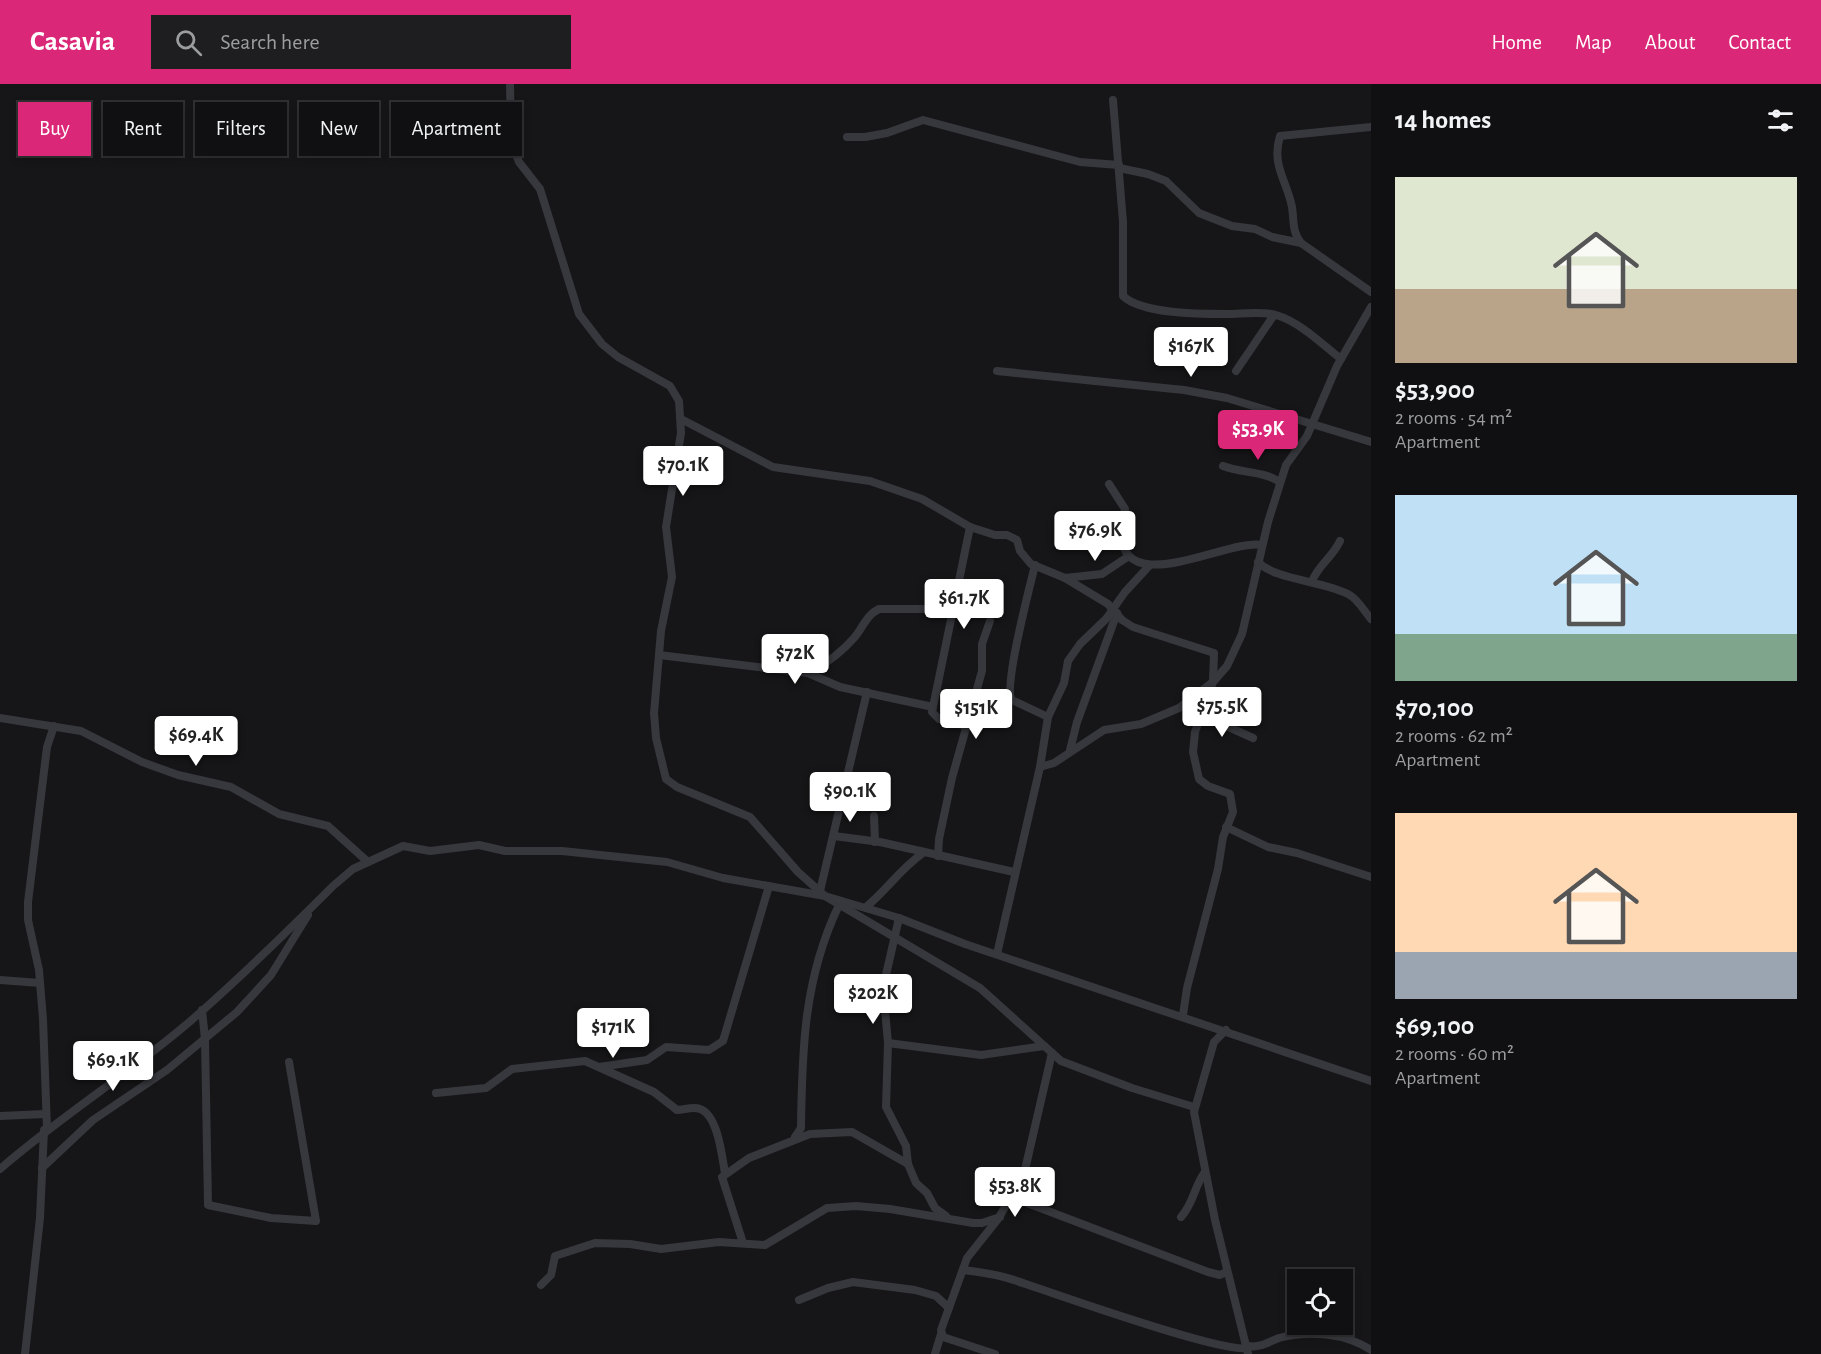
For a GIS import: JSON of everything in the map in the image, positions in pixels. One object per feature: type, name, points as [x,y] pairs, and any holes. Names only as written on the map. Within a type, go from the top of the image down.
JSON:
[{"type":"street","points":[[510,84],[511,136],[514,150],[519,162],[540,189],[579,314],[590,331],[618,357],[670,386],[676,393],[681,433],[666,527],[672,577],[659,656],[654,713],[656,738],[666,779],[677,787],[750,817],[798,872],[823,893],[893,938],[980,988],[1068,1065],[1194,1107]]},
{"type":"street","points":[[1113,100],[1123,222],[1121,287],[1123,296],[1129,302],[1148,307],[1190,312],[1274,315],[1304,331],[1341,360]]},
{"type":"street","points":[[848,136],[865,137],[887,133],[923,120],[1080,162],[1119,166],[1148,174],[1166,181],[1199,213],[1232,226],[1255,229],[1272,237],[1301,243],[1371,292]]},
{"type":"street","points":[[1301,243],[1293,229],[1292,205],[1279,174],[1277,155],[1280,136],[1371,127]]},
{"type":"street","points":[[1040,767],[1054,763],[1104,730],[1141,724],[1179,708],[1213,682],[1227,666],[1242,634],[1262,544],[1286,465],[1302,445],[1341,360],[1371,307]]},
{"type":"street","points":[[1236,371],[1274,315]]},
{"type":"street","points":[[997,371],[1184,390],[1227,398],[1371,442]]},
{"type":"street","points":[[681,419],[773,467],[870,481],[922,499],[970,527],[995,535],[1007,535],[1016,540],[1020,551],[1035,565],[1065,578],[1115,611],[1133,627],[1211,650],[1215,656],[1213,682],[1192,741],[1195,771],[1203,783],[1230,794],[1234,805],[1226,827],[1187,988],[1183,1015]]},
{"type":"street","points":[[1223,466],[1241,472],[1272,476],[1280,482]]},
{"type":"street","points":[[1109,484],[1125,509],[1121,533],[1125,549],[1129,556],[1149,566],[1193,560],[1246,543],[1262,544]]},
{"type":"street","points":[[966,726],[934,717],[933,707],[970,527]]},
{"type":"street","points":[[1312,581],[1320,564],[1333,554],[1340,541]]},
{"type":"street","points":[[1065,578],[1102,574],[1129,556]]},
{"type":"street","points":[[1258,562],[1268,570],[1312,581],[1353,597],[1371,619]]},
{"type":"street","points":[[1035,565],[1013,663],[1009,694],[1012,700],[1048,717]]},
{"type":"street","points":[[1071,750],[1077,722],[1115,611],[1125,592],[1149,566]]},
{"type":"street","points":[[810,673],[839,655],[857,635],[864,622],[879,609],[938,609],[954,613]]},
{"type":"street","points":[[998,954],[1014,872],[1040,767],[1048,717],[1064,683],[1069,660],[1115,611]]},
{"type":"street","points":[[938,856],[939,839],[966,726],[982,671],[982,644],[990,621]]},
{"type":"street","points":[[659,656],[810,673],[840,687],[933,707]]},
{"type":"street","points":[[823,893],[867,692]]},
{"type":"street","points":[[1202,715],[1253,738]]},
{"type":"street","points":[[0,718],[81,731],[142,762],[178,775],[231,788],[279,814],[328,826],[368,862]]},
{"type":"street","points":[[25,1354],[35,1278],[46,1130],[40,984],[28,920],[28,891],[47,747],[54,726]]},
{"type":"street","points":[[874,816],[875,842]]},
{"type":"street","points":[[1226,827],[1268,847],[1297,853],[1371,877]]},
{"type":"street","points":[[834,836],[875,842],[1014,872]]},
{"type":"street","points":[[0,1169],[46,1130],[106,1087],[202,1010],[346,875],[405,845],[430,851],[479,845],[505,851],[562,851],[667,862],[723,878],[823,893],[1371,1080]]},
{"type":"street","points":[[866,907],[880,896],[899,871],[924,853]]},
{"type":"street","points":[[599,1067],[647,1060],[666,1047],[709,1050],[723,1041],[770,886]]},
{"type":"street","points":[[42,1168],[93,1120],[206,1039],[260,990],[315,904]]},
{"type":"street","points":[[792,1139],[801,1128],[809,990],[823,943],[839,905]]},
{"type":"street","points":[[899,918],[883,988],[888,1042],[886,1107],[906,1146],[908,1164],[916,1183],[927,1193],[936,1208],[946,1216]]},
{"type":"street","points":[[0,980],[40,984]]},
{"type":"street","points":[[202,1010],[206,1039],[206,1203],[214,1208],[312,1222],[316,1218],[289,1062]]},
{"type":"street","points":[[1226,1030],[1214,1042],[1194,1107],[1196,1135],[1226,1272],[1248,1349]]},
{"type":"street","points":[[888,1042],[981,1055],[1044,1046]]},
{"type":"street","points":[[935,1354],[966,1258],[1000,1217],[1018,1188],[1040,1111],[1052,1053]]},
{"type":"street","points":[[436,1092],[486,1088],[505,1071],[522,1067],[585,1061],[654,1092],[677,1110],[696,1108],[705,1112],[710,1117],[720,1144],[725,1173]]},
{"type":"street","points":[[0,1116],[45,1114]]},
{"type":"street","points":[[743,1243],[726,1196],[722,1177],[749,1158],[792,1139],[810,1134],[850,1132],[908,1164]]},
{"type":"street","points":[[1181,1217],[1190,1207],[1198,1183],[1205,1172]]},
{"type":"street","points":[[1018,1188],[1022,1199],[1027,1203],[1078,1224],[1208,1272],[1220,1275],[1226,1272]]},
{"type":"street","points":[[541,1285],[551,1275],[555,1256],[582,1246],[618,1243],[661,1249],[710,1242],[765,1245],[827,1208],[868,1207],[946,1216],[982,1223],[1000,1217]]},
{"type":"street","points":[[963,1270],[1014,1280],[1200,1343],[1234,1350],[1260,1346],[1280,1338],[1317,1334],[1352,1339],[1371,1350]]},
{"type":"street","points":[[799,1300],[828,1288],[853,1282],[925,1293],[941,1299],[949,1308]]},
{"type":"street","points":[[941,1334],[995,1354]]}]
